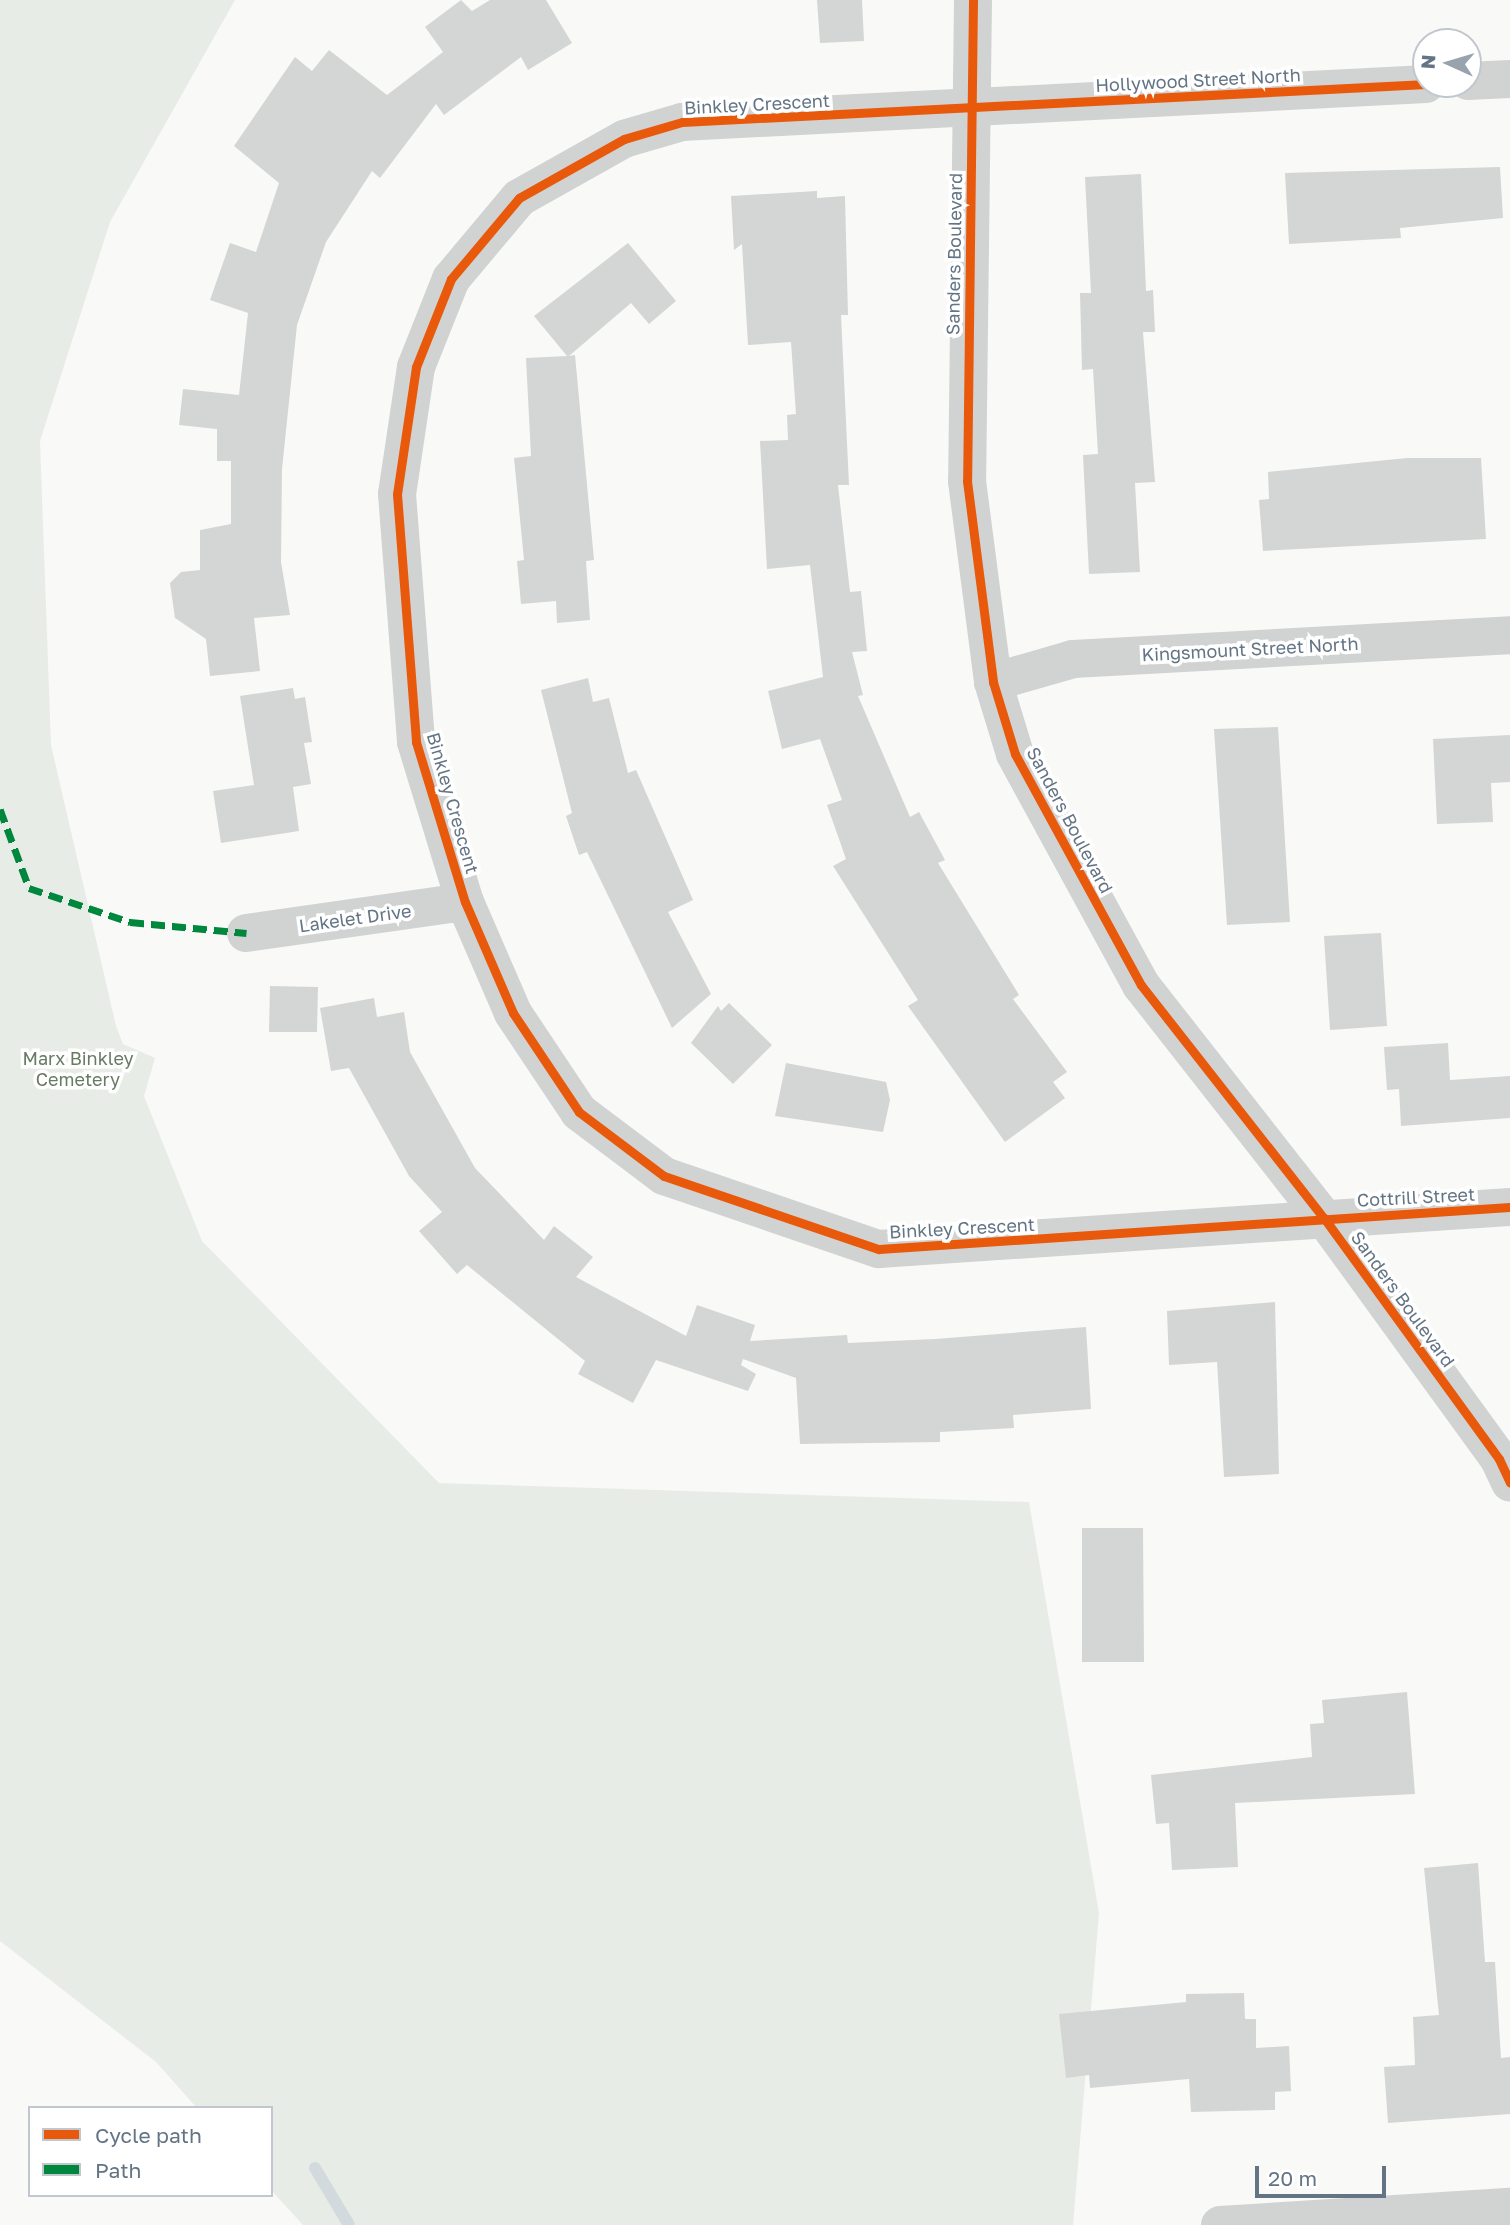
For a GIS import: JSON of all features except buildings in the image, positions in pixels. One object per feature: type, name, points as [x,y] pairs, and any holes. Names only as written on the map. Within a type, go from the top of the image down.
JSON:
[{"type":"street","name":"Sanders Boulevard","points":[[973,0],[967,481],[993,682],[1015,754],[1141,985],[1324,1218],[1500,1459],[1510,1483]]},
{"type":"street","points":[[1482,80],[1510,79]]},
{"type":"street","name":"Hollywood Street North","points":[[972,108],[1412,85]]},
{"type":"street","name":"Binkley Crescent","points":[[972,108],[682,122],[624,139],[519,198],[451,279],[416,367],[397,494],[416,742],[465,902],[513,1013],[579,1112],[664,1175],[775,1216],[879,1249],[1324,1218]]},
{"type":"street","name":"Kingsmount Street North","points":[[993,682],[1073,659],[1510,635]]},
{"type":"street","name":"Lakelet Drive","points":[[246,933],[465,902]]},
{"type":"street","name":"Cottrill Street","points":[[1324,1218],[1510,1207]]},
{"type":"street","points":[[1220,2225],[1510,2207]]},
{"type":"green space","name":"Marx Binkley Cemetery","points":[[0,0],[235,0],[110,222],[40,441],[51,745],[116,1026],[123,1044],[155,1058],[144,1096],[202,1241],[439,1483],[1029,1502],[1099,1913],[1073,2225],[303,2225],[273,2192],[273,2106],[195,2106],[156,2062],[0,1941]]},
{"type":"waterway","points":[[315,2168],[349,2225]]},
{"type":"marked path","points":[[0,809],[29,888],[130,922],[246,933]]},
{"type":"cycle path","points":[[973,0],[967,481],[993,682],[1015,754],[1141,985],[1324,1218],[1499,1459],[1510,1483]]},
{"type":"cycle path","points":[[1412,85],[682,122],[624,139],[519,198],[451,279],[416,367],[397,494],[416,742],[465,902],[513,1013],[579,1112],[664,1176],[879,1249],[1510,1207]]}]
